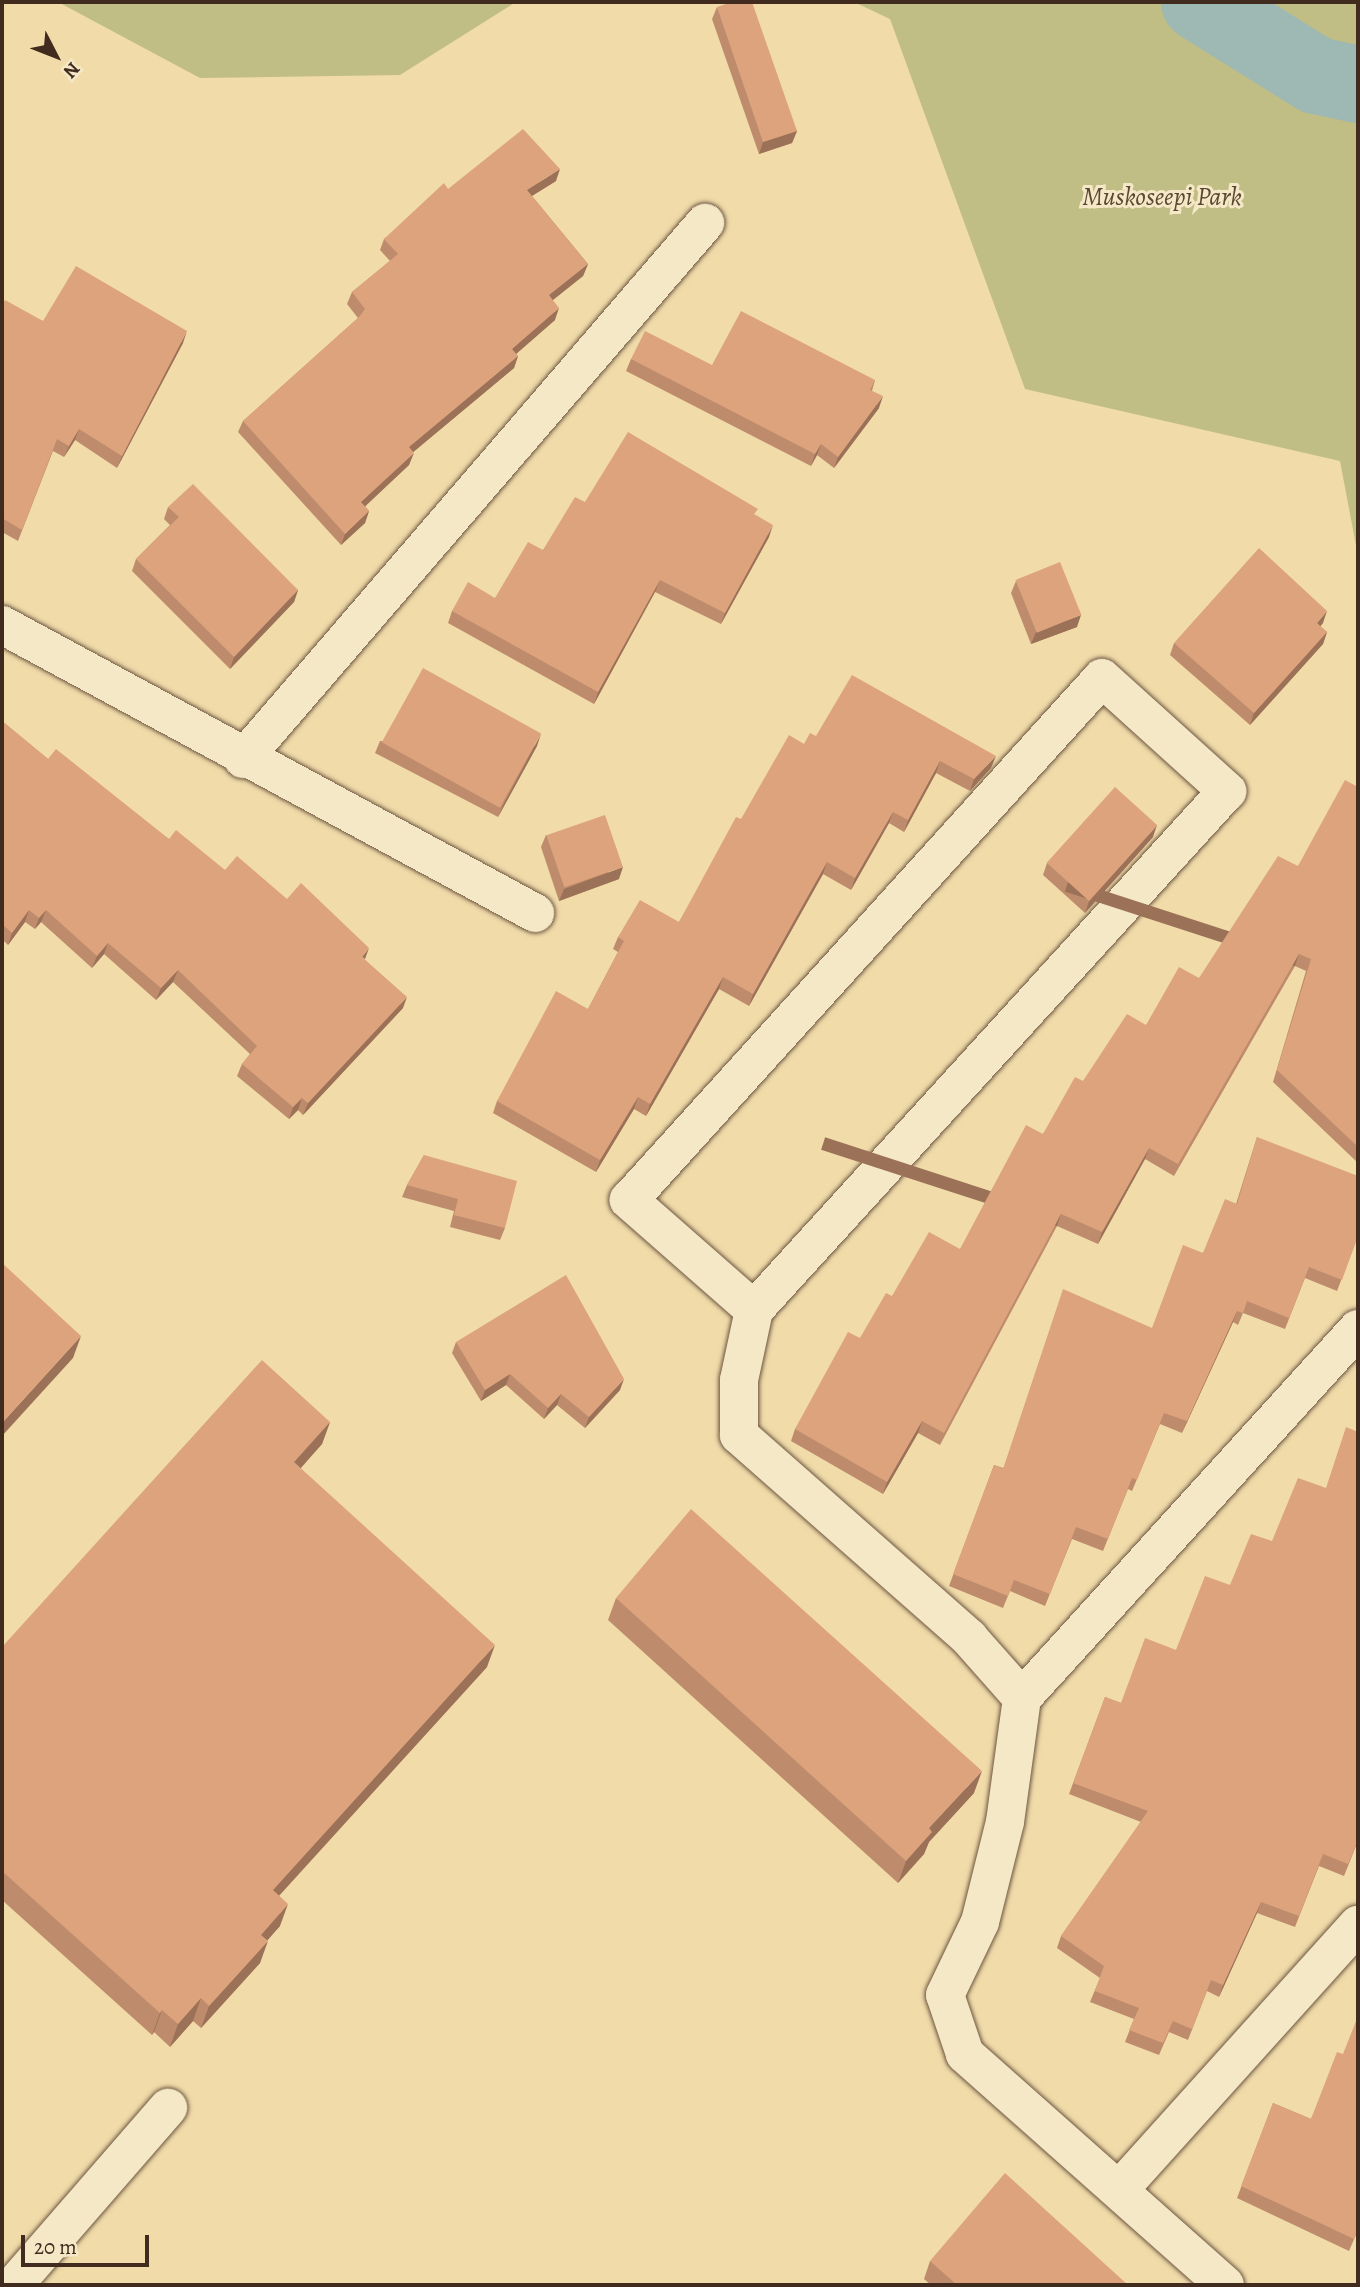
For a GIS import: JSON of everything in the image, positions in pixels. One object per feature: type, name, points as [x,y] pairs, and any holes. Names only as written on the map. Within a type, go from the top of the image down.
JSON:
[{"type":"street","points":[[243,759],[705,223]]},
{"type":"street","points":[[2,625],[243,759],[535,912]]},
{"type":"street","points":[[754,1311],[629,1200],[1102,678],[1227,791],[754,1311],[739,1380],[739,1435],[969,1638],[1021,1698]]},
{"type":"street","points":[[1224,2285],[965,2054],[945,1995],[981,1922],[1006,1822],[1021,1698],[1358,1329]]},
{"type":"street","points":[[1119,2190],[1358,1925]]},
{"type":"street","points":[[14,2285],[168,2108]]},
{"type":"green space","points":[[58,2],[516,2],[400,75],[200,78]]},
{"type":"green space","name":"Muskoseepi Park","points":[[854,2],[1358,2],[1358,556],[1340,461],[1025,389],[890,19]]},
{"type":"building","points":[[732,2],[752,2],[797,131],[763,142],[717,7]]},
{"type":"building","points":[[523,129],[560,169],[527,190],[588,264],[549,295],[559,308],[512,349],[518,356],[409,447],[414,453],[361,502],[369,511],[345,534],[243,421],[359,317],[365,309],[352,292],[398,254],[384,239],[444,183],[448,189]]},
{"type":"building","points":[[76,266],[187,331],[122,456],[79,429],[69,446],[57,439],[22,530],[2,518],[2,306],[5,300],[43,321]]},
{"type":"building","points":[[741,311],[875,380],[870,390],[883,396],[838,457],[821,444],[815,454],[631,359],[645,331],[712,365]]},
{"type":"building","points":[[628,432],[758,509],[754,514],[773,525],[725,613],[660,580],[598,692],[452,611],[468,582],[495,598],[528,542],[543,550],[575,497],[585,502]]},
{"type":"building","points":[[193,484],[298,590],[234,657],[136,559],[179,517],[168,507]]},
{"type":"building","points":[[1259,548],[1327,611],[1317,623],[1327,632],[1254,713],[1174,643]]},
{"type":"building","points":[[1060,562],[1081,615],[1037,633],[1015,580]]},
{"type":"building","points":[[423,668],[541,733],[500,808],[382,742]]},
{"type":"building","points":[[852,675],[996,756],[974,779],[940,761],[908,820],[893,812],[855,878],[827,862],[753,994],[723,977],[650,1104],[638,1097],[600,1160],[497,1101],[556,991],[588,1009],[624,941],[618,937],[640,900],[679,922],[736,817],[741,819],[789,735],[804,744],[810,733],[816,736]]},
{"type":"building","points":[[2,721],[48,759],[56,749],[169,839],[176,830],[225,870],[237,856],[287,899],[301,883],[369,948],[362,957],[407,997],[308,1103],[302,1098],[293,1107],[242,1064],[257,1046],[178,970],[161,988],[108,943],[97,956],[46,910],[39,918],[29,910],[12,933],[2,924]]},
{"type":"building","points":[[1345,780],[1358,787],[1358,1147],[1277,1070],[1311,959],[1299,954],[1178,1164],[1149,1148],[1102,1232],[1061,1214],[944,1433],[922,1421],[887,1482],[795,1429],[848,1332],[860,1338],[886,1293],[892,1296],[929,1232],[960,1249],[1026,1125],[1043,1134],[1075,1077],[1083,1081],[1127,1014],[1146,1025],[1179,967],[1199,978],[1278,856],[1298,866]]},
{"type":"building","points":[[1115,787],[1157,825],[1089,901],[1047,863]]},
{"type":"building","points":[[605,815],[623,867],[564,887],[546,835]]},
{"type":"building","points":[[1257,1137],[1358,1176],[1358,1236],[1342,1280],[1309,1267],[1289,1318],[1247,1301],[1243,1313],[1237,1311],[1187,1421],[1164,1413],[1137,1480],[1132,1478],[1108,1539],[1076,1527],[1050,1594],[1014,1580],[1008,1596],[953,1574],[994,1465],[1003,1469],[1063,1289],[1152,1328],[1183,1245],[1203,1253],[1225,1199],[1237,1204]]},
{"type":"building","points":[[424,1155],[517,1181],[505,1228],[454,1215],[458,1199],[407,1185]]},
{"type":"building","points":[[2,1263],[81,1336],[2,1423]]},
{"type":"building","points":[[566,1275],[624,1379],[589,1417],[561,1394],[548,1408],[510,1374],[485,1390],[456,1342]]},
{"type":"building","points":[[262,1360],[330,1422],[294,1462],[495,1645],[273,1890],[288,1904],[261,1935],[268,1941],[209,2006],[201,1998],[178,2024],[162,2010],[160,2013],[2,1871],[2,1647]]},
{"type":"building","points":[[1346,1427],[1358,1432],[1358,1840],[1348,1864],[1323,1854],[1299,1916],[1261,1902],[1223,1985],[1211,1980],[1192,2029],[1173,2021],[1163,2043],[1129,2030],[1139,2008],[1095,1991],[1104,1966],[1061,1936],[1148,1811],[1073,1783],[1105,1697],[1121,1703],[1145,1638],[1176,1650],[1205,1576],[1230,1585],[1251,1534],[1272,1541],[1298,1478],[1326,1488]]},
{"type":"building","points":[[691,1509],[982,1771],[929,1828],[932,1832],[906,1861],[616,1598]]},
{"type":"building","points":[[1358,2016],[1358,2228],[1354,2239],[1241,2186],[1273,2103],[1311,2119],[1337,2052],[1343,2054]]},
{"type":"building","points":[[1005,2173],[1128,2285],[957,2285],[930,2261]]},
{"type":"waterway","points":[[1199,2],[1316,75],[1358,84]]}]
